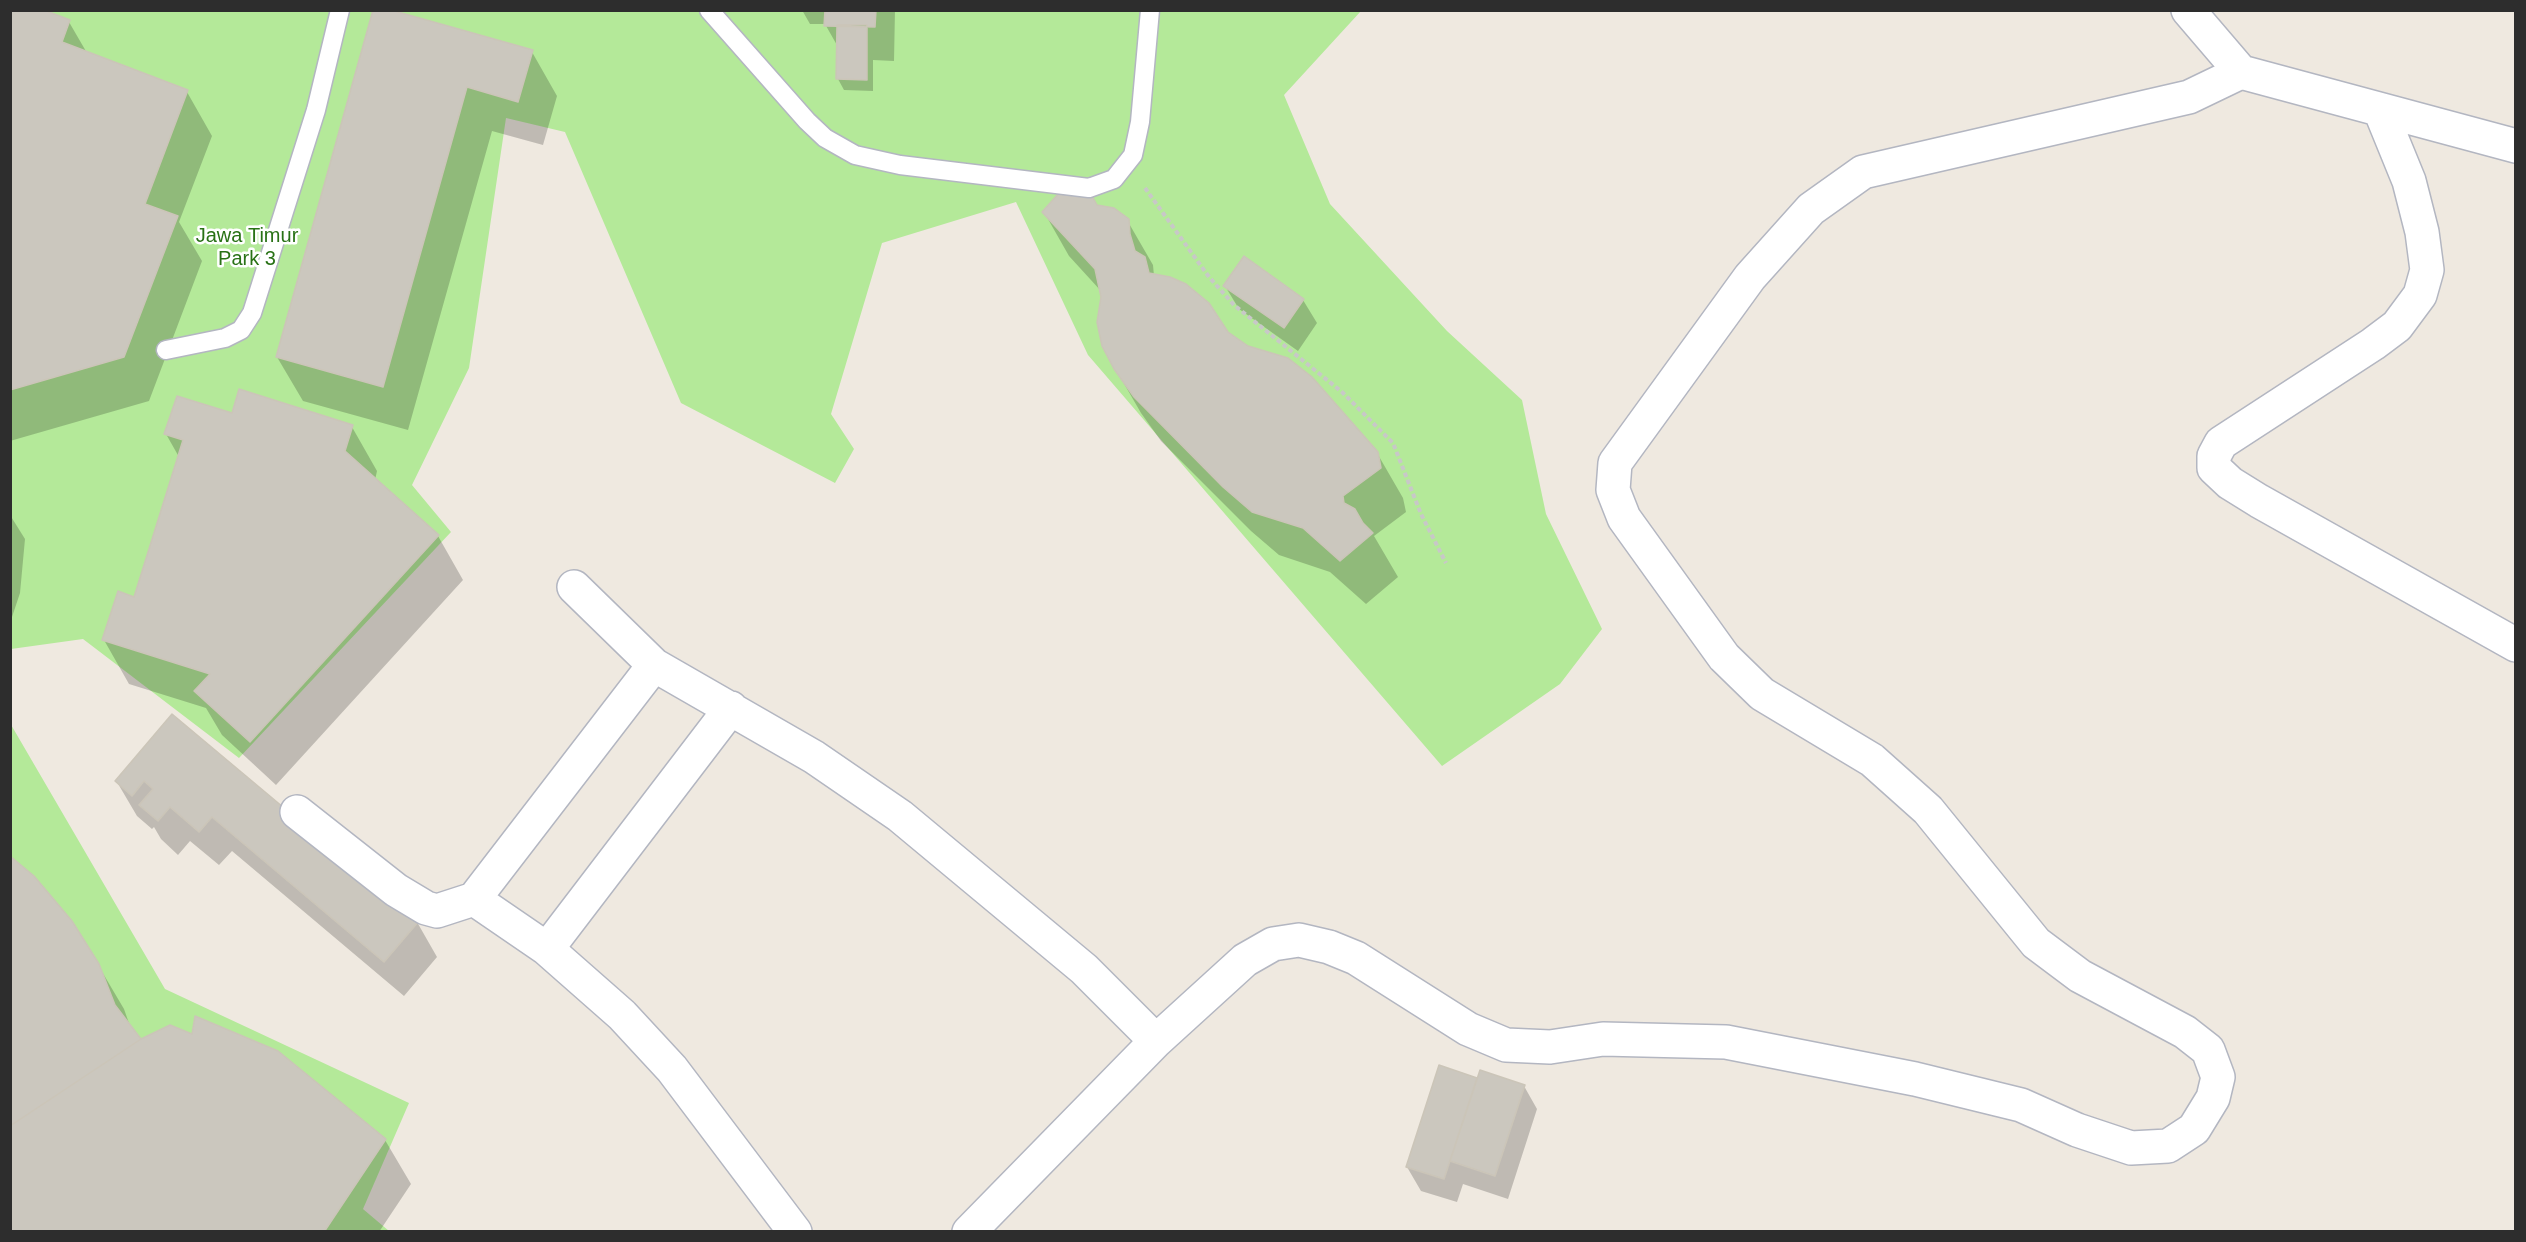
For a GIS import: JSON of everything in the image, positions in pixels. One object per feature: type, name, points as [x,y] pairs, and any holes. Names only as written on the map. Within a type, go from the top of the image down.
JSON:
[{"type":"street","points":[[2188,10],[2241,72],[2516,146]]},
{"type":"street","points":[[969,1232],[1156,1041],[1245,960],[1273,944],[1299,940],[1329,947],[1356,958],[1468,1029],[1506,1044],[1550,1047],[1603,1039],[1726,1042],[1915,1079],[2021,1105],[2077,1130],[2131,1148],[2168,1146],[2194,1129],[2213,1098],[2218,1077],[2208,1050],[2185,1032],[2080,976],[2036,943],[1920,803],[1872,760],[1762,694],[1724,657],[1624,518],[1613,490],[1616,463],[1750,277],[1811,209],[1863,172],[2189,97],[2241,72]]},
{"type":"street","points":[[2380,110],[2409,181],[2422,232],[2427,270],[2420,295],[2397,326],[2373,344],[2221,443],[2214,456],[2214,468],[2230,483],[2259,501],[2516,645]]},
{"type":"street","points":[[574,587],[654,664],[814,758],[900,816],[1084,969],[1156,1041]]},
{"type":"street","points":[[297,812],[396,890],[426,908],[436,911],[474,899],[654,664]]},
{"type":"street","points":[[547,949],[731,708]]},
{"type":"street","points":[[474,899],[547,949],[622,1015],[672,1069],[795,1232]]},
{"type":"lane","points":[[166,350],[225,338],[241,330],[252,313],[316,110],[340,10]]},
{"type":"lane","points":[[709,10],[807,121],[825,138],[855,155],[900,165],[1089,188],[1114,179],[1133,154],[1140,122],[1150,10]]},
{"type":"path","points":[[1126,163],[1209,277],[1234,305],[1342,392],[1393,443],[1421,514],[1446,562]]},
{"type":"green space","name":"Jawa Timur Park 3","points":[[10,11],[1361,11],[1284,95],[1330,204],[1447,331],[1522,400],[1546,514],[1602,629],[1560,684],[1442,766],[1088,355],[1016,202],[882,243],[831,414],[854,449],[835,483],[681,403],[565,132],[506,118],[469,368],[412,485],[451,532],[239,758],[83,639],[11,649]]},
{"type":"green space","points":[[10,723],[165,989],[409,1103],[363,1209],[389,1231],[11,1231]]},
{"type":"building","points":[[10,10],[44,10],[70,20],[62,42],[188,90],[145,204],[178,216],[124,357],[10,390]]},
{"type":"building","points":[[373,10],[391,10],[533,50],[518,102],[467,87],[383,387],[276,357]]},
{"type":"building","points":[[825,10],[876,10],[875,27],[824,26]]},
{"type":"building","points":[[837,25],[867,25],[867,80],[836,79]]},
{"type":"building","points":[[1060,192],[1091,194],[1097,205],[1114,208],[1129,219],[1135,251],[1145,257],[1149,273],[1170,277],[1186,284],[1209,303],[1228,332],[1248,346],[1288,358],[1312,377],[1378,452],[1381,468],[1343,496],[1344,503],[1355,509],[1363,523],[1373,533],[1340,561],[1303,528],[1252,512],[1223,487],[1134,397],[1114,369],[1102,346],[1097,322],[1101,297],[1095,269],[1042,212]]},
{"type":"building","points":[[1244,256],[1304,299],[1284,328],[1223,286]]},
{"type":"building","points":[[239,389],[353,425],[345,451],[439,535],[250,742],[194,691],[210,674],[102,640],[118,591],[134,597],[183,440],[164,434],[177,396],[232,413]]},
{"type":"building","points":[[172,714],[419,921],[384,962],[212,817],[199,832],[170,807],[158,821],[139,805],[153,789],[144,781],[132,796],[115,781]]},
{"type":"building","points":[[10,856],[34,876],[72,921],[99,964],[115,1005],[141,1039],[10,1126]]},
{"type":"building","points":[[195,1016],[278,1051],[386,1139],[324,1232],[10,1232],[10,1126],[141,1039],[170,1025],[192,1034]]},
{"type":"building","points":[[1439,1065],[1477,1078],[1444,1179],[1406,1167]]},
{"type":"building","points":[[1480,1070],[1525,1085],[1495,1176],[1450,1161]]}]
